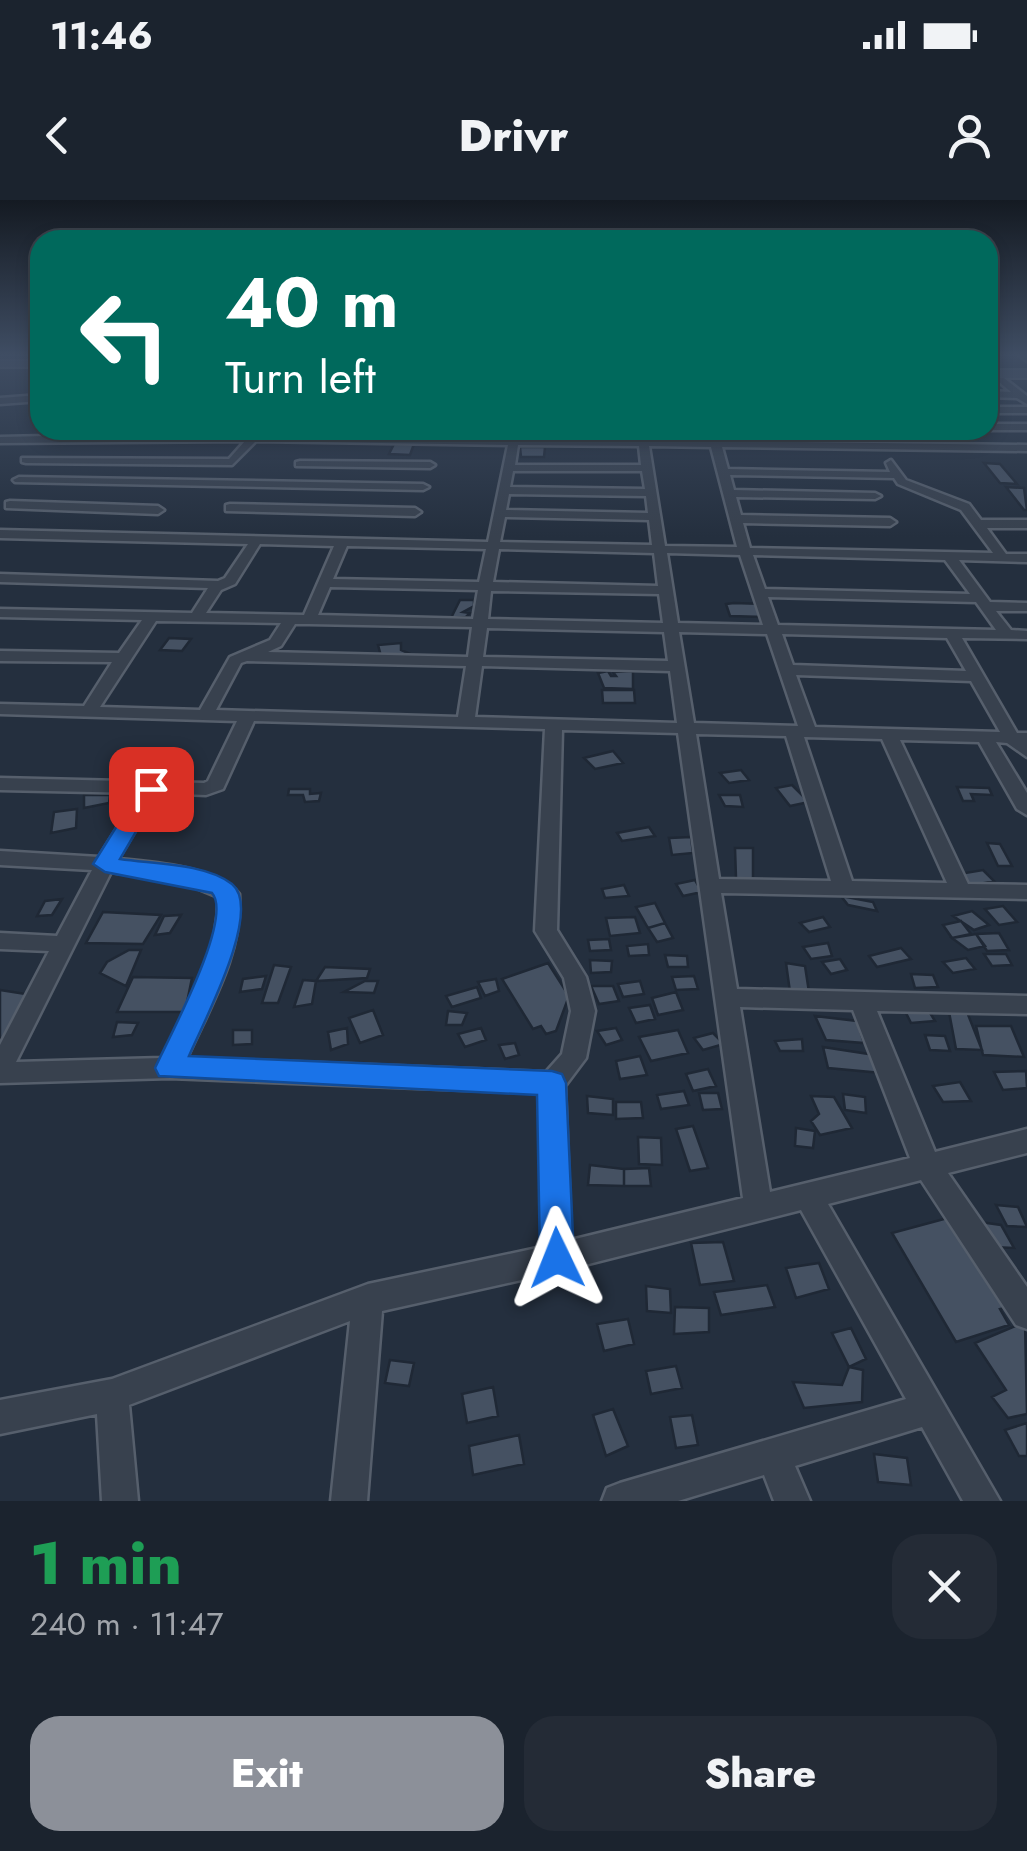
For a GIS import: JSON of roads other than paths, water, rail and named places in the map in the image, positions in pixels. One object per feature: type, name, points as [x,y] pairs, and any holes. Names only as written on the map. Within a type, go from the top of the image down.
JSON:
[{"type":"street","points":[[998,427],[1027,428]]},
{"type":"street","points":[[0,440],[30,438]]},
{"type":"street","points":[[33,440],[0,531],[134,540],[1027,558]]},
{"type":"street","points":[[26,460],[220,464],[238,460],[253,440]]},
{"type":"street","points":[[289,485],[313,440]]},
{"type":"street","points":[[406,545],[436,440]]},
{"type":"street","points":[[466,722],[485,586],[513,440]]},
{"type":"street","points":[[644,440],[758,1207]]},
{"type":"street","points":[[675,440],[717,444],[1027,448]]},
{"type":"street","points":[[716,440],[745,552],[788,670],[844,889]]},
{"type":"street","points":[[842,440],[846,446]]},
{"type":"street","points":[[906,440],[912,447]]},
{"type":"street","points":[[883,447],[899,478]]},
{"type":"street","points":[[205,484],[220,464]]},
{"type":"street","points":[[300,464],[430,466]]},
{"type":"street","points":[[507,468],[649,468]]},
{"type":"street","points":[[725,472],[899,478],[960,503],[1002,557]]},
{"type":"street","points":[[876,496],[883,486],[899,478]]},
{"type":"street","points":[[0,485],[18,482],[423,487]]},
{"type":"street","points":[[134,540],[183,484]]},
{"type":"street","points":[[208,540],[249,484]]},
{"type":"street","points":[[504,490],[651,492]]},
{"type":"street","points":[[730,492],[876,496]]},
{"type":"street","points":[[876,496],[910,555]]},
{"type":"street","points":[[10,505],[158,510]]},
{"type":"street","points":[[230,508],[415,512]]},
{"type":"street","points":[[500,513],[654,516]]},
{"type":"street","points":[[736,519],[890,522]]},
{"type":"street","points":[[978,524],[1027,524]]},
{"type":"street","points":[[196,617],[216,587],[230,581],[256,542]]},
{"type":"street","points":[[309,620],[341,544]]},
{"type":"street","points":[[949,556],[1007,635]]},
{"type":"street","points":[[0,578],[206,582],[216,587]]},
{"type":"street","points":[[322,583],[664,590]]},
{"type":"street","points":[[761,594],[1027,607]]},
{"type":"street","points":[[0,613],[1027,635]]},
{"type":"street","points":[[90,712],[152,616]]},
{"type":"street","points":[[204,714],[235,660],[276,643],[291,619]]},
{"type":"street","points":[[952,634],[1027,752]]},
{"type":"street","points":[[0,656],[123,658]]},
{"type":"street","points":[[242,656],[677,666]]},
{"type":"street","points":[[788,670],[976,676]]},
{"type":"street","points":[[0,709],[1019,737]]},
{"type":"street","points":[[0,784],[200,790],[216,785],[248,716]]},
{"type":"street","points":[[554,724],[546,931],[575,977],[583,1011],[574,1058],[552,1083],[557,1258]]},
{"type":"street","points":[[888,732],[960,892]]},
{"type":"street","points":[[984,736],[1027,809]]},
{"type":"street","points":[[151,789],[105,864],[0,1071],[170,1068],[552,1083]]},
{"type":"street","points":[[0,858],[105,864],[198,880],[228,894],[230,905],[223,945],[170,1068]]},
{"type":"street","points":[[713,886],[1027,892]]},
{"type":"street","points":[[0,941],[64,944]]},
{"type":"street","points":[[729,998],[1027,1006]]},
{"type":"street","points":[[862,1004],[926,1164],[1027,1314]]},
{"type":"street","points":[[0,1417],[112,1395],[368,1299],[557,1258],[1027,1141]]},
{"type":"street","points":[[807,1194],[982,1501]]},
{"type":"street","points":[[349,1501],[368,1299]]},
{"type":"street","points":[[112,1395],[120,1501]]},
{"type":"street","points":[[620,1501],[930,1408]]},
{"type":"street","points":[[772,1454],[792,1501]]}]
